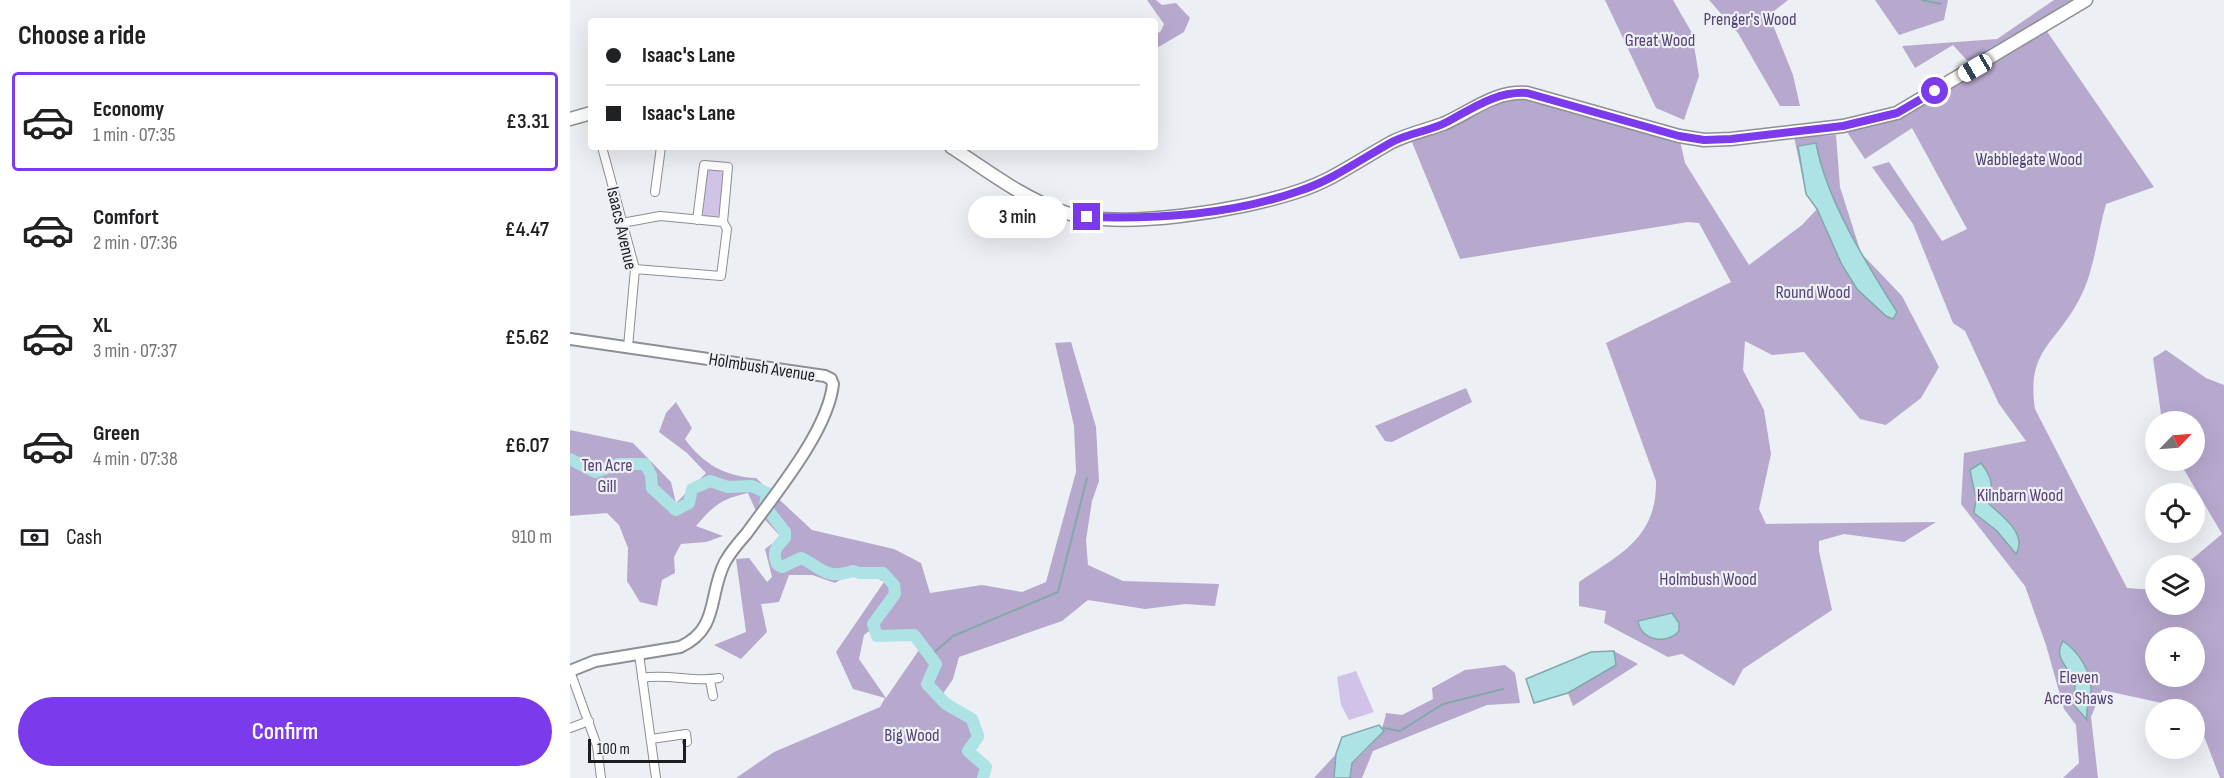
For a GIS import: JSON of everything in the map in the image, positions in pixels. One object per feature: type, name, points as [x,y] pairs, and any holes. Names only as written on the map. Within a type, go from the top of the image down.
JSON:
[{"type":"main road","points":[[956,150],[1019,192],[1063,212],[1087,217],[1136,219],[1216,212],[1300,191],[1350,168],[1392,142],[1445,123],[1510,92],[1527,93],[1679,136],[1704,140],[1843,126],[1872,120],[1907,108],[2086,0]]},
{"type":"main road","points":[[570,118],[588,114]]},
{"type":"street","name":"Isaacs Avenue","points":[[603,150],[635,269],[628,346]]},
{"type":"street","points":[[656,192],[661,150]]},
{"type":"street","points":[[635,269],[721,276],[727,231],[723,222],[728,167],[704,165],[697,220]]},
{"type":"street","points":[[622,223],[660,216],[723,222]]},
{"type":"street","name":"Holmbush Avenue","points":[[570,339],[628,346],[831,379],[833,389],[811,442],[724,563],[712,610],[694,641],[680,646],[595,661],[570,671]]},
{"type":"street","points":[[639,654],[656,778]]},
{"type":"street","points":[[570,671],[597,746],[601,778]]},
{"type":"street","points":[[642,678],[657,675],[682,680],[719,678]]},
{"type":"street","points":[[710,680],[713,696]]},
{"type":"street","points":[[570,728],[589,721]]},
{"type":"street","points":[[651,739],[686,734],[687,742]]},
{"type":"shaded area","points":[[709,170],[720,171],[724,175],[720,214],[715,218],[705,218],[702,213],[705,174]]},
{"type":"shaded area","points":[[1356,671],[1374,712],[1349,720],[1341,705],[1337,677]]},
{"type":"green space","points":[[1147,0],[1156,0],[1162,5],[1176,3],[1190,18],[1184,32],[1158,47],[1158,33],[1164,24]]},
{"type":"green space","name":"Great Wood","points":[[1605,0],[1673,0],[1692,33],[1699,76],[1684,120],[1656,108]]},
{"type":"green space","name":"Prenger's Wood","points":[[1709,0],[1788,0],[1769,15],[1793,75],[1800,106],[1780,106],[1738,33]]},
{"type":"green space","points":[[1875,0],[1948,0],[1944,20],[1899,35]]},
{"type":"green space","points":[[2054,0],[2094,0],[2046,30],[2154,187],[2106,204],[2085,287],[2071,314],[2039,360],[2033,389],[2035,409],[2127,588],[2145,589],[2145,615],[2205,615],[2205,555],[2197,555],[2222,534],[2205,505],[2205,483],[2192,483],[2185,471],[2205,471],[2205,411],[2161,411],[2153,358],[2166,350],[2206,378],[2224,385],[2224,778],[2220,778],[2205,739],[2205,699],[2145,699],[2102,690],[2091,717],[2098,778],[2063,778],[2079,763],[2076,725],[2064,709],[2046,645],[2025,586],[1961,504],[1964,453],[2026,441],[1999,404],[1965,331],[1953,323],[1913,224],[1872,167],[1889,162],[1942,241],[1967,229],[1912,128],[1865,159],[1843,126],[1872,120],[1974,68],[1953,45],[1915,68],[1902,46],[1997,39]]},
{"type":"green space","name":"Holmbush Wood","points":[[1510,92],[1679,136],[1685,163],[1749,265],[1802,225],[1817,209],[1806,194],[1794,137],[1836,135],[1840,187],[1861,253],[1902,296],[1939,367],[1921,398],[1886,425],[1860,419],[1804,352],[1772,355],[1745,341],[1743,370],[1764,410],[1771,454],[1759,509],[1766,524],[1936,522],[1904,542],[1844,534],[1819,541],[1819,551],[1832,610],[1743,669],[1734,686],[1682,654],[1668,657],[1604,623],[1606,611],[1579,606],[1579,582],[1622,553],[1633,542],[1643,531],[1655,501],[1656,481],[1606,343],[1731,282],[1699,223],[1688,222],[1460,259],[1409,135]]},
{"type":"green space","name":"Ten Acre Gill","points":[[1071,342],[1096,427],[1099,481],[1092,501],[1086,540],[1088,565],[1123,581],[1219,584],[1215,606],[1185,604],[1145,609],[1088,600],[1062,621],[959,657],[953,679],[938,701],[977,716],[984,735],[966,757],[982,766],[978,778],[736,778],[774,752],[880,707],[885,698],[853,689],[836,652],[884,582],[872,576],[860,574],[835,583],[812,575],[789,575],[779,602],[761,604],[767,632],[741,659],[714,645],[746,632],[736,559],[749,558],[767,582],[772,577],[765,549],[781,537],[755,509],[748,493],[724,501],[713,508],[696,526],[723,536],[706,542],[681,544],[674,557],[675,573],[662,580],[657,606],[640,602],[627,581],[628,548],[619,525],[607,513],[570,516],[570,430],[633,443],[671,482],[676,503],[706,473],[687,453],[659,432],[666,413],[676,402],[692,428],[685,439],[699,455],[724,472],[756,478],[812,530],[894,549],[921,563],[930,593],[982,585],[1022,592],[1046,582],[1076,472],[1074,426],[1055,343]],"holes":[[[873,628],[887,633],[908,631],[919,650],[886,698],[859,659],[864,635]]]},
{"type":"green space","points":[[1466,388],[1472,402],[1392,442],[1385,441],[1375,426]]},
{"type":"green space","points":[[1614,651],[1638,664],[1573,706],[1568,693],[1616,665]]},
{"type":"green space","points":[[1505,665],[1515,673],[1520,703],[1487,705],[1373,751],[1362,778],[1314,778],[1336,754],[1334,776],[1359,757],[1379,733],[1386,713],[1402,715],[1433,699],[1432,688],[1465,670]]},
{"type":"water","points":[[1816,143],[1821,164],[1838,208],[1860,252],[1897,312],[1893,319],[1886,316],[1857,289],[1842,265],[1817,209],[1806,194],[1798,146]]},
{"type":"water","points":[[1981,463],[1991,482],[1989,504],[2012,526],[2019,539],[2016,554],[1997,531],[1974,513],[1976,499],[1970,470]]},
{"type":"water","points":[[1672,613],[1679,623],[1679,631],[1668,638],[1649,637],[1640,628],[1638,621]]},
{"type":"water","points":[[2063,641],[2079,657],[2087,670],[2091,692],[2087,720],[2074,705],[2075,684],[2060,653]]},
{"type":"water","points":[[1614,651],[1616,665],[1568,693],[1534,703],[1526,679],[1591,652]]},
{"type":"water","points":[[1379,725],[1384,731],[1352,763],[1350,778],[1334,778],[1336,754],[1342,737]]},
{"type":"waterway","points":[[1922,0],[1941,4]]},
{"type":"waterway","points":[[570,459],[595,472],[619,464],[645,464],[651,475],[652,488],[676,510],[689,503],[692,489],[710,481],[728,487],[752,486],[767,493],[765,506],[785,532],[785,538],[775,553],[777,564],[782,567],[801,558],[824,572],[883,573],[894,585],[895,594],[873,624],[877,636],[914,635],[936,664],[927,684],[946,704],[972,719],[978,737],[968,751],[986,767],[983,778]]},
{"type":"waterway","points":[[930,656],[953,636],[1058,592],[1087,478]]},
{"type":"waterway","points":[[1384,728],[1400,731],[1443,704],[1503,689]]},
{"type":"route","points":[[1087,217],[1136,219],[1216,212],[1300,191],[1350,168],[1392,142],[1445,123],[1510,92],[1527,93],[1679,136],[1704,140],[1843,126],[1872,120],[1897,113],[1935,91]]},
{"type":"park label","name":"Wabblegate Wood","points":[[2029,159]]},
{"type":"park label","name":"Round Wood","points":[[1813,292]]},
{"type":"park label","name":"Kilnbarn Wood","points":[[2020,495]]},
{"type":"park label","name":"Eleven Acre Shaws","points":[[2079,687]]},
{"type":"park label","name":"Big Wood","points":[[912,735]]}]
